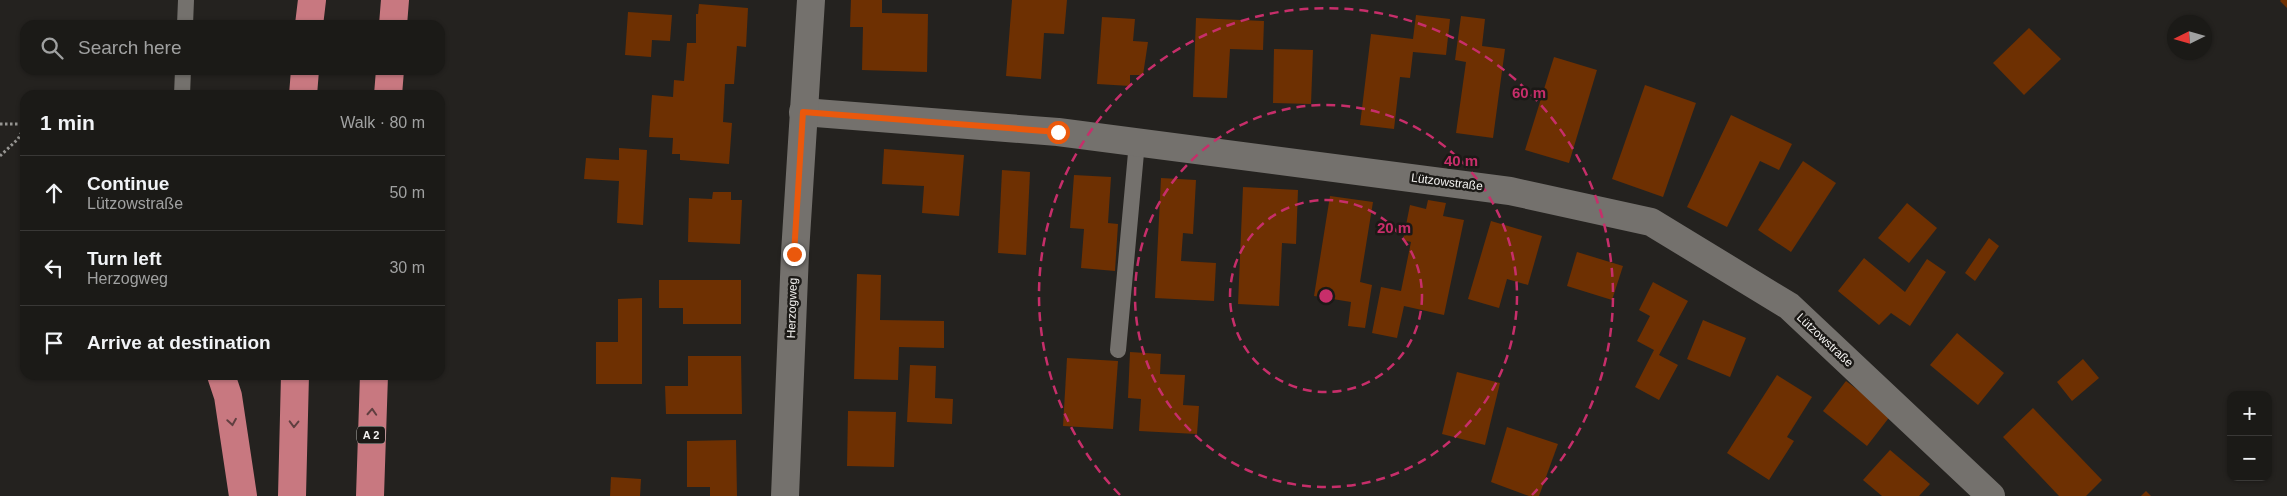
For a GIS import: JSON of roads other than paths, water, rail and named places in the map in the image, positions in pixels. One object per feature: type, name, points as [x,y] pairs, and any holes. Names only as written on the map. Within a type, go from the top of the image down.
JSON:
[{"type":"highway","points":[[310,20],[312,0]]},
{"type":"highway","points":[[393,20],[395,0]]},
{"type":"highway","points":[[303,90],[305,75]]},
{"type":"highway","points":[[388,90],[390,75]]},
{"type":"highway","points":[[223,380],[228,396],[243,496]]},
{"type":"highway","points":[[292,496],[295,380]]},
{"type":"highway","name":"A 2","points":[[370,496],[374,380]]},
{"type":"street","name":"Herzogweg","points":[[785,496],[794,254],[812,0]]},
{"type":"street","name":"Lützowstraße","points":[[803,112],[1058,132],[1510,190],[1651,222],[1789,306],[1992,496]]},
{"type":"lane","points":[[185,20],[186,0]]},
{"type":"lane","points":[[182,90],[183,75]]},
{"type":"lane","points":[[1118,350],[1137,142]]}]
